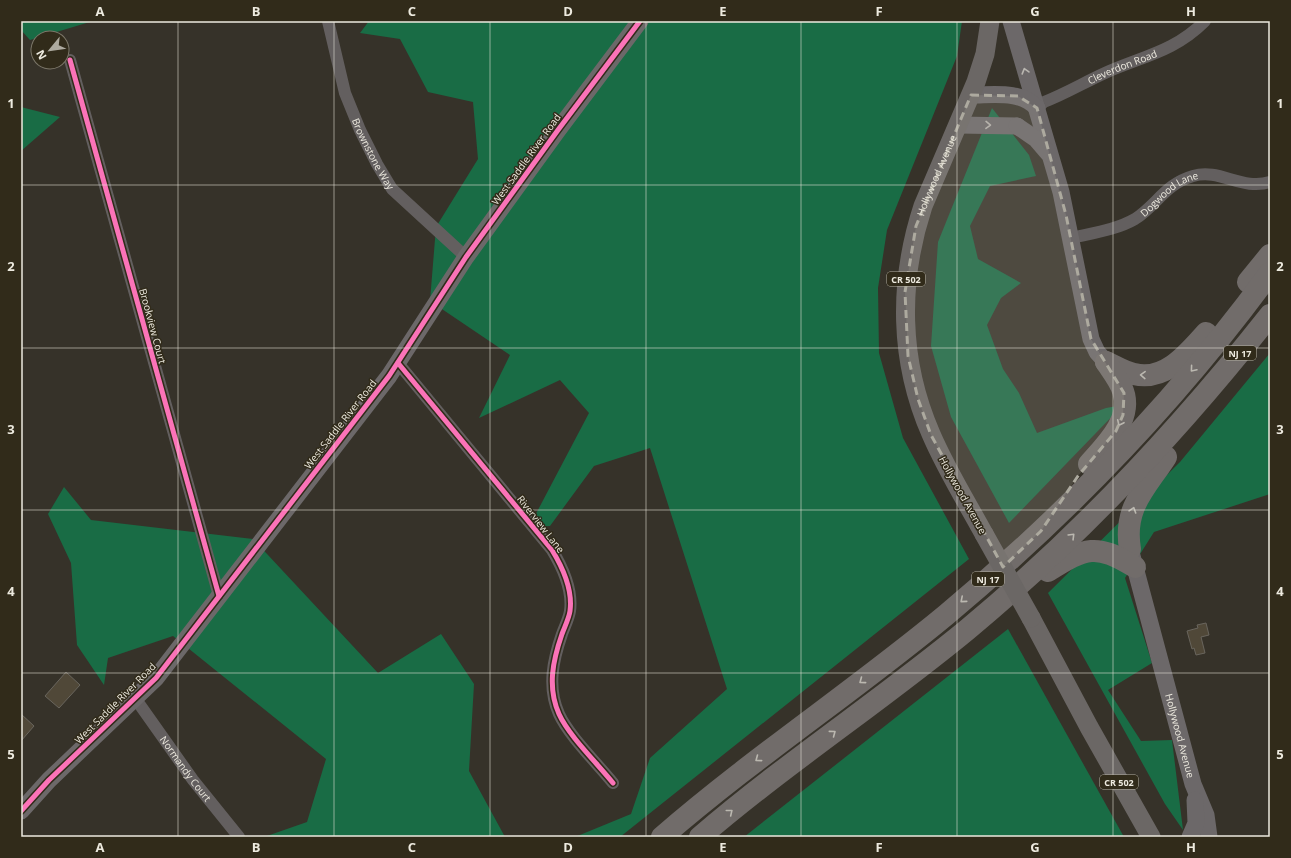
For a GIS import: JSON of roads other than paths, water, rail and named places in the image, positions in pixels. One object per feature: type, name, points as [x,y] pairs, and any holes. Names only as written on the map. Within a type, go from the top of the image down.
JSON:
[{"type":"highway","points":[[1106,362],[1139,376],[1158,374],[1171,366],[1189,352],[1216,323],[1260,265],[1270,256]]},
{"type":"highway","name":"NJ 17","points":[[662,837],[743,770],[940,620],[1008,562],[1102,470],[1159,409],[1214,344],[1270,273]]},
{"type":"highway","name":"NJ 17","points":[[700,837],[768,782],[937,655],[1002,601],[1109,499],[1208,391],[1270,315]]},
{"type":"highway","points":[[1040,531],[1078,476],[1104,446],[1120,424],[1125,407],[1124,393],[1106,362]]},
{"type":"highway","points":[[1002,601],[1068,558],[1085,551],[1110,553],[1132,558],[1128,540],[1130,522],[1141,492],[1162,464],[1208,391]]},
{"type":"main road","name":"Hollywood Avenue","points":[[990,21],[985,54],[958,125],[923,206],[916,226],[908,262],[905,292],[905,334],[912,377],[924,417],[941,455],[1100,747],[1151,837]]},
{"type":"street","name":"Brownstone Way","points":[[328,21],[345,93],[360,130],[377,164],[392,189],[466,257]]},
{"type":"street","name":"West Saddle River Road","points":[[21,811],[49,780],[156,678],[398,363],[466,257],[558,130],[640,21]]},
{"type":"street","points":[[1011,21],[1037,108],[1071,238],[1091,339],[1097,352],[1106,362]]},
{"type":"street","name":"Cleverdon Road","points":[[1037,108],[1044,102],[1105,73],[1165,51],[1183,40],[1205,21]]},
{"type":"street","name":"Brookview Court","points":[[70,60],[219,596]]},
{"type":"street","points":[[970,95],[1018,96],[1028,100],[1037,108]]},
{"type":"street","points":[[1037,108],[1027,119],[1017,126],[1036,139],[1050,156]]},
{"type":"street","name":"Hollywood Avenue","points":[[958,125],[1017,126]]},
{"type":"street","name":"Dogwood Lane","points":[[1071,238],[1116,226],[1135,218],[1172,185],[1196,175],[1207,174],[1249,185],[1270,182]]},
{"type":"street","name":"Riverview Lane","points":[[398,363],[552,550],[561,564],[569,593],[570,611],[555,653],[552,672],[552,686],[555,701],[559,714],[569,730],[613,783]]},
{"type":"street","name":"Hollywood Avenue","points":[[1132,558],[1193,784],[1206,815],[1209,837]]},
{"type":"street","name":"Normandy Court","points":[[135,698],[193,780],[239,837]]},
{"type":"street","name":"Hollywood Avenue","points":[[1190,837],[1196,823],[1193,784]]}]
